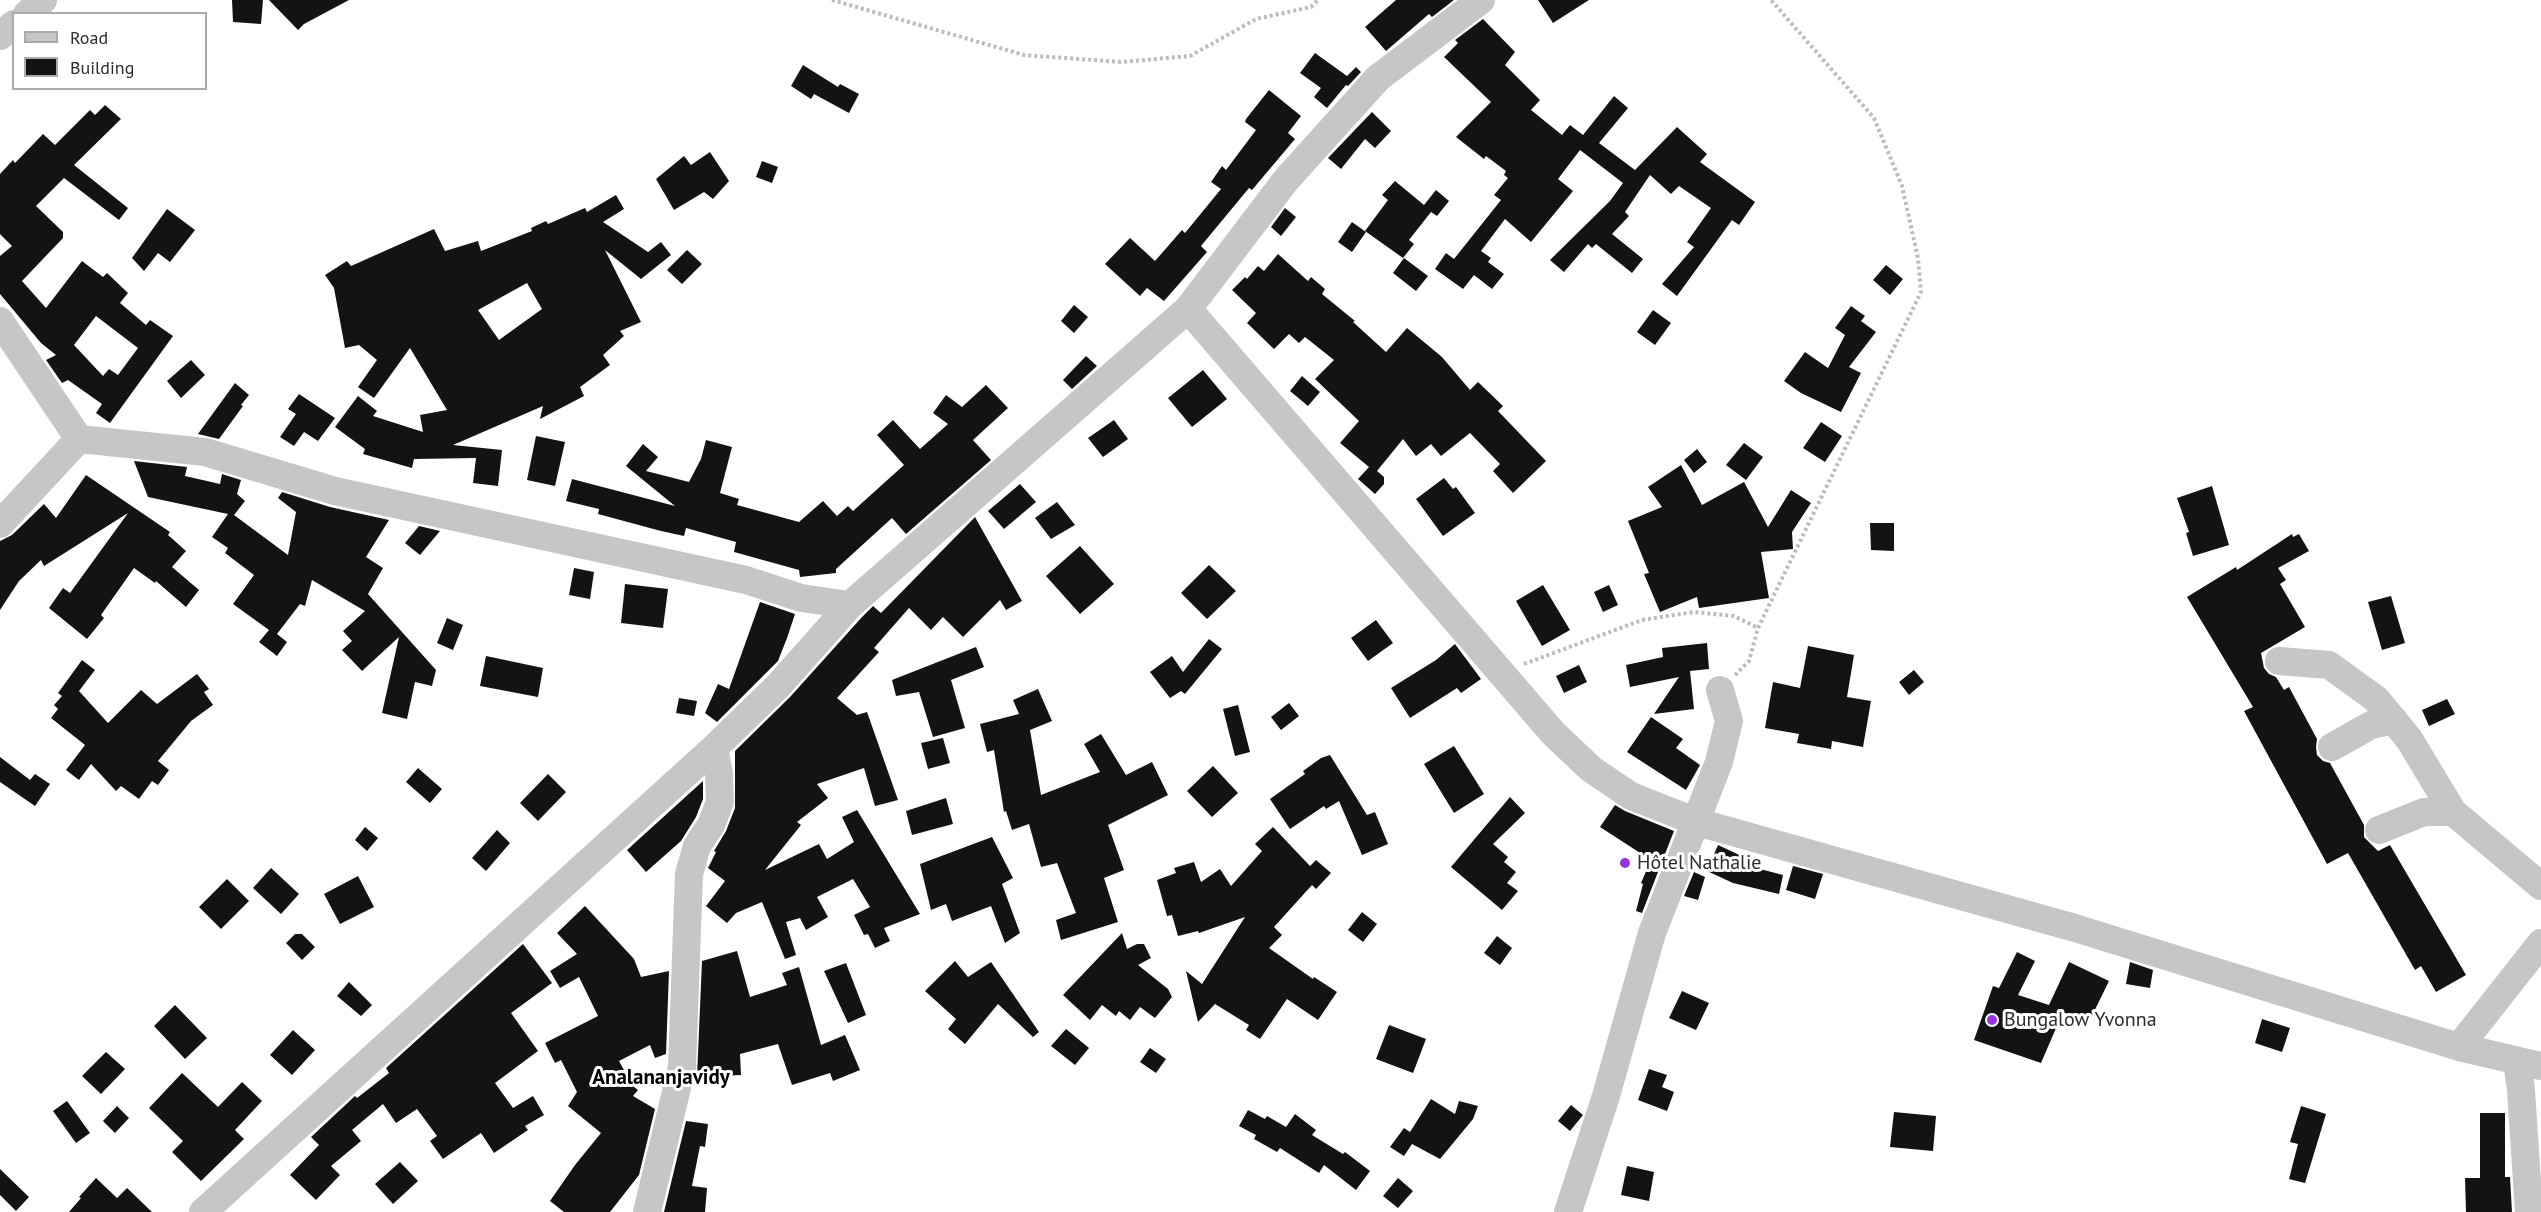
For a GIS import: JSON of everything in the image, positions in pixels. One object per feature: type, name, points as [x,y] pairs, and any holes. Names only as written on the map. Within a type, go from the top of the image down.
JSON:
[{"type":"street","points":[[29,12],[43,0]]},
{"type":"street","points":[[203,1212],[714,748],[778,686],[850,604],[1188,309],[1286,180],[1377,78],[1481,0]]},
{"type":"street","points":[[0,36],[12,26]]},
{"type":"street","points":[[1188,309],[1553,733],[1591,769],[1631,796],[1697,822],[2075,928],[2459,1047],[2529,1064],[2521,1090],[2529,1212]]},
{"type":"street","points":[[0,321],[79,439]]},
{"type":"street","points":[[79,439],[205,452],[335,491],[746,580],[801,598],[850,604]]},
{"type":"street","points":[[0,524],[79,439]]},
{"type":"street","points":[[2278,661],[2329,665],[2376,699],[2409,739],[2453,812],[2541,886]]},
{"type":"street","points":[[1568,1212],[1606,1096],[1652,933],[1719,762],[1729,721],[1720,690]]},
{"type":"street","points":[[2332,747],[2371,725],[2394,720]]},
{"type":"street","points":[[647,1212],[682,1067],[688,874],[697,846],[711,825],[720,802],[719,774],[714,748]]},
{"type":"street","points":[[2379,830],[2424,812],[2453,812]]},
{"type":"street","points":[[2459,1047],[2541,943]]},
{"type":"path","points":[[832,0],[1024,55],[1121,62],[1190,56],[1256,19],[1311,8],[1318,0]]},
{"type":"path","points":[[1720,690],[1749,661],[1758,627],[1921,292],[1918,258],[1902,186],[1874,118],[1771,0]]},
{"type":"path","points":[[1502,672],[1642,620],[1694,612],[1734,616],[1758,627]]},
{"type":"building","points":[[232,0],[263,0],[261,24],[233,22]]},
{"type":"building","points":[[269,0],[349,0],[304,24],[298,30]]},
{"type":"building","points":[[1396,0],[1454,0],[1432,17],[1429,14],[1386,51],[1365,27]]},
{"type":"building","points":[[1538,0],[1589,0],[1553,23]]},
{"type":"building","points":[[1483,19],[1515,52],[1505,65],[1540,100],[1531,110],[1562,135],[1570,125],[1583,135],[1614,96],[1628,108],[1599,143],[1635,170],[1677,127],[1707,154],[1700,162],[1755,202],[1739,225],[1732,220],[1677,296],[1662,284],[1694,247],[1687,242],[1711,208],[1679,186],[1671,194],[1650,175],[1625,212],[1629,216],[1612,234],[1643,259],[1632,273],[1596,244],[1592,248],[1588,244],[1564,272],[1550,260],[1610,201],[1623,183],[1580,150],[1558,179],[1573,191],[1531,242],[1505,219],[1481,251],[1491,258],[1488,262],[1504,274],[1492,289],[1474,275],[1463,289],[1435,269],[1446,253],[1454,259],[1501,200],[1494,195],[1508,178],[1504,175],[1506,171],[1486,156],[1484,159],[1456,137],[1491,102],[1444,57],[1458,43],[1455,40]]},
{"type":"building","points":[[1315,53],[1347,76],[1356,67],[1361,72],[1348,86],[1346,85],[1327,108],[1314,97],[1321,88],[1300,73]]},
{"type":"building","points":[[803,65],[838,87],[840,84],[859,94],[849,113],[814,94],[811,99],[791,86]]},
{"type":"building","points":[[1269,90],[1301,116],[1288,133],[1295,139],[1252,190],[1249,188],[1201,246],[1207,252],[1164,301],[1147,288],[1140,296],[1105,264],[1130,238],[1155,261],[1182,230],[1185,233],[1221,189],[1211,182],[1222,166],[1226,170],[1256,130],[1245,122]]},
{"type":"building","points":[[105,105],[121,119],[74,165],[128,208],[119,220],[64,178],[36,206],[63,232],[63,238],[22,281],[46,308],[82,261],[103,277],[107,273],[128,293],[120,303],[146,325],[150,320],[173,336],[110,423],[96,413],[102,404],[68,380],[62,383],[46,360],[56,355],[41,343],[0,294],[0,256],[12,246],[0,234],[0,174],[13,160],[15,163],[43,134],[55,145],[90,110],[95,115]],"holes":[[[96,316],[138,348],[118,375],[109,369],[103,376],[74,345]]]},
{"type":"building","points":[[1372,112],[1391,131],[1375,148],[1365,139],[1341,169],[1328,158]]},
{"type":"building","points":[[710,152],[729,181],[713,199],[704,192],[674,210],[656,179],[684,156],[691,165]]},
{"type":"building","points":[[762,161],[778,167],[772,183],[756,177]]},
{"type":"building","points":[[1395,181],[1424,205],[1436,190],[1449,201],[1437,216],[1431,212],[1409,240],[1414,244],[1403,258],[1365,231],[1388,200],[1382,195]]},
{"type":"building","points":[[616,195],[624,209],[603,222],[648,252],[661,242],[671,255],[641,279],[605,250],[641,322],[620,331],[624,336],[603,355],[610,365],[580,387],[584,396],[540,419],[543,406],[453,445],[502,450],[498,486],[473,483],[476,458],[414,459],[412,468],[363,454],[365,449],[335,427],[358,396],[377,411],[373,416],[423,432],[420,415],[447,410],[410,348],[374,398],[358,387],[377,360],[359,345],[345,348],[334,288],[325,275],[347,261],[351,266],[434,229],[445,251],[478,241],[481,251],[532,231],[531,228],[546,221],[548,224],[585,208],[587,212]],"holes":[[[527,283],[542,309],[499,340],[478,310]]]},
{"type":"building","points":[[1285,208],[1296,217],[1281,236],[1271,227]]},
{"type":"building","points":[[167,209],[195,230],[170,262],[158,253],[144,271],[132,258]]},
{"type":"building","points":[[1352,222],[1366,232],[1352,252],[1338,242]]},
{"type":"building","points":[[687,250],[702,264],[682,284],[667,270]]},
{"type":"building","points":[[1278,254],[1308,281],[1311,277],[1325,289],[1322,294],[1355,321],[1353,322],[1386,352],[1407,328],[1442,357],[1470,390],[1478,382],[1503,406],[1498,411],[1546,461],[1513,493],[1493,471],[1500,464],[1470,433],[1441,456],[1431,444],[1416,456],[1403,439],[1377,471],[1384,477],[1384,484],[1375,494],[1358,479],[1369,467],[1340,443],[1359,421],[1315,379],[1334,360],[1305,337],[1299,343],[1289,334],[1274,349],[1247,323],[1256,313],[1232,290],[1245,277],[1247,279],[1258,266],[1264,271]]},
{"type":"building","points":[[1404,258],[1428,276],[1416,291],[1393,273]]},
{"type":"building","points":[[1886,265],[1903,279],[1890,295],[1873,280]]},
{"type":"building","points":[[1074,305],[1088,317],[1074,333],[1061,321]]},
{"type":"building","points":[[1851,306],[1865,316],[1861,321],[1876,332],[1849,367],[1861,373],[1841,412],[1801,393],[1784,381],[1805,352],[1828,368],[1845,335],[1835,328]]},
{"type":"building","points":[[1653,310],[1671,323],[1655,345],[1637,332]]},
{"type":"building","points":[[1086,356],[1097,366],[1072,389],[1063,380]]},
{"type":"building","points":[[191,360],[205,375],[181,398],[167,381]]},
{"type":"building","points":[[1203,370],[1227,399],[1192,427],[1168,398]]},
{"type":"building","points":[[1302,376],[1320,392],[1308,406],[1290,391]]},
{"type":"building","points":[[235,383],[249,395],[241,405],[243,406],[219,439],[198,434]]},
{"type":"building","points":[[986,385],[1008,408],[973,440],[991,460],[906,534],[892,518],[836,569],[836,573],[800,577],[799,570],[734,552],[736,542],[686,528],[684,536],[661,531],[598,514],[599,509],[566,501],[572,479],[675,506],[626,466],[643,444],[658,457],[646,471],[689,482],[701,459],[706,440],[732,447],[720,493],[739,499],[737,505],[799,522],[823,501],[837,516],[848,506],[853,511],[904,465],[877,435],[893,420],[920,449],[948,424],[933,413],[946,395],[962,407]]},
{"type":"building","points":[[299,394],[335,418],[318,441],[304,432],[294,446],[280,437],[296,414],[288,409]]},
{"type":"building","points":[[1114,420],[1128,439],[1103,457],[1088,438]]},
{"type":"building","points":[[1821,422],[1842,436],[1825,462],[1803,448]]},
{"type":"building","points":[[536,436],[565,442],[555,486],[527,480]]},
{"type":"building","points":[[1744,443],[1763,457],[1746,480],[1726,465]]},
{"type":"building","points":[[1697,449],[1707,462],[1694,473],[1684,460]]},
{"type":"building","points":[[134,461],[187,467],[185,476],[220,484],[222,474],[241,480],[237,494],[245,501],[234,515],[288,555],[296,512],[278,498],[282,492],[330,507],[389,520],[366,557],[383,568],[368,594],[436,670],[432,686],[415,682],[407,719],[382,713],[399,637],[362,671],[342,650],[352,641],[343,631],[365,611],[312,580],[305,606],[300,604],[277,634],[287,642],[277,656],[259,642],[269,630],[233,604],[254,575],[225,553],[228,548],[212,537],[228,514],[148,497]]},
{"type":"building","points":[[1681,465],[1702,505],[1744,482],[1768,527],[1791,490],[1811,503],[1792,532],[1793,549],[1761,552],[1769,598],[1699,608],[1697,597],[1660,612],[1644,574],[1649,573],[1628,521],[1662,507],[1648,487]]},
{"type":"building","points":[[86,475],[170,532],[168,535],[186,551],[172,567],[199,590],[186,607],[156,581],[155,583],[134,568],[101,615],[104,618],[87,639],[49,608],[63,588],[70,593],[128,513],[44,566],[41,560],[19,581],[0,610],[0,541],[12,535],[44,504],[56,518]]},
{"type":"building","points":[[1444,478],[1453,489],[1456,487],[1475,513],[1443,536],[1416,499]]},
{"type":"building","points":[[1020,484],[1036,502],[1004,529],[988,511]]},
{"type":"building","points":[[2212,486],[2229,545],[2193,556],[2186,533],[2189,532],[2177,498]]},
{"type":"building","points":[[1057,502],[1075,525],[1051,539],[1035,518]]},
{"type":"building","points":[[975,517],[1022,601],[1006,610],[1000,600],[963,637],[943,617],[931,630],[909,608],[874,648],[879,652],[837,698],[857,715],[867,712],[898,800],[875,806],[864,768],[817,784],[828,798],[797,822],[801,825],[765,870],[819,844],[827,859],[854,842],[842,817],[857,810],[920,914],[884,928],[890,941],[875,948],[868,934],[864,935],[854,915],[870,907],[853,879],[817,897],[828,917],[806,930],[800,918],[786,922],[796,955],[785,959],[762,902],[736,913],[727,923],[706,906],[725,881],[708,868],[735,808],[735,751],[790,697],[873,606],[881,613]]},
{"type":"building","points":[[1870,523],[1894,523],[1894,551],[1871,550]]},
{"type":"building","points":[[419,526],[440,531],[420,555],[405,543]]},
{"type":"building","points":[[2292,534],[2293,537],[2299,534],[2309,551],[2278,568],[2286,580],[2280,584],[2305,627],[2261,653],[2264,668],[2276,677],[2284,690],[2289,687],[2317,739],[2317,755],[2323,761],[2330,763],[2364,825],[2364,837],[2378,851],[2390,845],[2466,975],[2436,992],[2421,966],[2415,970],[2348,853],[2327,864],[2244,711],[2253,707],[2187,597],[2236,567],[2237,570]]},
{"type":"building","points":[[1080,546],[1114,584],[1080,614],[1046,576]]},
{"type":"building","points":[[1209,565],[1236,591],[1207,619],[1181,593]]},
{"type":"building","points":[[574,568],[594,572],[590,599],[569,595]]},
{"type":"building","points":[[625,584],[668,589],[663,628],[621,623]]},
{"type":"building","points":[[1543,585],[1570,630],[1542,646],[1516,601]]},
{"type":"building","points":[[1609,585],[1618,605],[1603,612],[1594,592]]},
{"type":"building","points":[[2391,596],[2405,643],[2382,650],[2368,602]]},
{"type":"building","points":[[760,602],[795,614],[787,638],[778,661],[717,722],[705,713],[718,684],[729,689]]},
{"type":"building","points":[[447,618],[463,625],[453,650],[437,643]]},
{"type":"building","points":[[1376,620],[1393,643],[1368,661],[1351,638]]},
{"type":"building","points":[[1209,639],[1222,649],[1185,694],[1181,691],[1170,698],[1150,672],[1172,656],[1183,672]]},
{"type":"building","points":[[1707,643],[1709,669],[1690,671],[1694,709],[1654,714],[1679,677],[1630,687],[1626,665],[1663,657],[1662,648]]},
{"type":"building","points":[[1455,644],[1481,679],[1461,693],[1457,688],[1410,718],[1391,688],[1436,660]]},
{"type":"building","points":[[1808,646],[1854,655],[1847,697],[1871,701],[1863,747],[1832,741],[1831,749],[1797,743],[1799,734],[1765,728],[1773,682],[1800,688]]},
{"type":"building","points":[[976,647],[984,667],[951,680],[965,728],[933,737],[919,692],[896,696],[892,680]]},
{"type":"building","points":[[486,656],[543,668],[538,697],[480,686]]},
{"type":"building","points":[[82,660],[95,670],[79,691],[108,723],[141,690],[157,704],[197,674],[209,689],[204,692],[213,705],[191,721],[158,761],[169,770],[158,785],[152,781],[139,799],[121,786],[116,791],[91,764],[79,780],[66,770],[85,745],[51,718],[58,709],[54,705],[62,696],[58,693]]},
{"type":"building","points":[[1579,665],[1587,682],[1564,693],[1556,676]]},
{"type":"building","points":[[1914,670],[1924,682],[1909,695],[1899,682]]},
{"type":"building","points":[[1038,689],[1052,721],[1030,730],[1041,795],[1100,772],[1084,744],[1101,734],[1126,775],[1152,762],[1168,795],[1108,825],[1124,870],[1104,878],[1118,922],[1061,940],[1056,920],[1076,913],[1057,863],[1041,867],[1029,824],[1012,830],[1006,811],[1004,812],[994,750],[987,752],[980,724],[1019,714],[1013,700]]},
{"type":"building","points":[[679,698],[697,701],[694,716],[676,713]]},
{"type":"building","points":[[2447,699],[2455,714],[2429,726],[2422,710]]},
{"type":"building","points":[[1289,703],[1299,716],[1281,730],[1271,717]]},
{"type":"building","points":[[1238,705],[1250,752],[1235,756],[1223,709]]},
{"type":"building","points":[[1651,717],[1683,739],[1676,748],[1700,765],[1686,790],[1627,752]]},
{"type":"building","points":[[943,738],[950,763],[928,769],[921,743]]},
{"type":"building","points":[[1454,746],[1484,794],[1454,813],[1424,764]]},
{"type":"building","points":[[1330,755],[1367,815],[1375,812],[1388,844],[1362,855],[1339,801],[1326,809],[1324,806],[1290,829],[1270,799],[1305,774],[1303,771],[1321,758]]},
{"type":"building","points":[[0,757],[30,780],[35,774],[50,784],[35,806],[0,782]]},
{"type":"building","points":[[1213,766],[1238,793],[1212,817],[1187,791]]},
{"type":"building","points":[[418,768],[442,789],[430,803],[406,782]]},
{"type":"building","points":[[548,774],[566,792],[538,821],[520,803]]},
{"type":"building","points":[[703,781],[703,799],[696,817],[681,841],[646,872],[627,850]]},
{"type":"building","points":[[1510,797],[1525,813],[1493,844],[1508,857],[1504,862],[1516,872],[1507,883],[1518,891],[1502,910],[1451,867]]},
{"type":"building","points":[[946,798],[953,824],[912,835],[906,811]]},
{"type":"building","points":[[1615,805],[1674,831],[1642,913],[1636,911],[1643,884],[1641,883],[1651,860],[1600,827]]},
{"type":"building","points":[[365,827],[378,838],[367,851],[355,840]]},
{"type":"building","points":[[1273,827],[1310,866],[1316,860],[1331,873],[1316,889],[1312,885],[1274,927],[1282,935],[1269,948],[1313,979],[1314,977],[1337,992],[1318,1020],[1287,999],[1260,1039],[1246,1030],[1249,1025],[1215,1004],[1198,1022],[1186,971],[1202,984],[1245,917],[1199,933],[1198,931],[1178,936],[1172,915],[1167,916],[1157,880],[1176,873],[1174,868],[1194,862],[1201,882],[1220,869],[1231,886],[1262,851],[1255,844]]},
{"type":"building","points":[[497,830],[510,843],[486,871],[472,858]]},
{"type":"building","points":[[992,837],[1013,878],[1002,884],[1020,933],[1005,943],[991,906],[952,921],[946,904],[931,910],[920,864]]},
{"type":"building","points":[[1718,845],[1748,859],[1745,865],[1783,875],[1779,894],[1733,883],[1707,871]]},
{"type":"building","points":[[1793,866],[1823,874],[1815,899],[1786,890]]},
{"type":"building","points":[[271,868],[299,894],[281,914],[253,888]]},
{"type":"building","points":[[1694,872],[1705,877],[1698,900],[1684,896]]},
{"type":"building","points":[[358,876],[374,907],[340,924],[324,894]]},
{"type":"building","points":[[227,879],[249,901],[221,929],[199,907]]},
{"type":"building","points":[[585,906],[634,959],[641,977],[669,971],[666,1054],[655,1058],[650,1045],[619,1061],[624,1070],[616,1073],[638,1090],[633,1096],[655,1109],[639,1175],[610,1212],[564,1212],[550,1201],[601,1133],[568,1106],[577,1092],[561,1060],[555,1063],[545,1043],[598,1016],[579,977],[560,988],[550,971],[577,954],[557,933]]},
{"type":"building","points":[[1362,912],[1377,924],[1363,942],[1348,930]]},
{"type":"building","points":[[1122,933],[1127,949],[1137,944],[1144,944],[1151,958],[1138,965],[1168,989],[1172,997],[1155,1018],[1140,1007],[1130,1020],[1119,1011],[1116,1016],[1102,1005],[1090,1020],[1063,995]]},
{"type":"building","points":[[295,934],[302,934],[315,947],[302,960],[286,943]]},
{"type":"building","points":[[1497,936],[1512,948],[1500,965],[1484,953]]},
{"type":"building","points":[[523,944],[552,983],[511,1013],[538,1051],[495,1083],[513,1108],[533,1096],[544,1115],[525,1126],[528,1130],[494,1153],[481,1133],[443,1159],[430,1141],[437,1136],[417,1109],[396,1123],[383,1104],[352,1130],[361,1141],[331,1166],[340,1175],[316,1200],[290,1175],[319,1145],[311,1137],[355,1096],[357,1098],[389,1073],[386,1068]]},
{"type":"building","points":[[737,951],[750,997],[787,985],[782,973],[799,967],[821,1045],[845,1035],[860,1070],[833,1081],[830,1073],[792,1085],[778,1044],[740,1054],[741,1075],[697,1077],[702,961]]},
{"type":"building","points":[[2017,952],[2035,961],[2018,995],[2049,1005],[2069,962],[2109,981],[2088,1024],[2063,1012],[2041,1063],[1974,1040],[1993,986],[1999,988]]},
{"type":"building","points":[[955,961],[968,977],[991,962],[1039,1032],[1033,1037],[998,1004],[965,1044],[948,1029],[956,1019],[925,991]]},
{"type":"building","points":[[2130,962],[2153,970],[2150,988],[2126,984]]},
{"type":"building","points":[[846,963],[866,1015],[848,1023],[824,971]]},
{"type":"building","points":[[349,982],[372,1005],[361,1016],[337,996]]},
{"type":"building","points":[[1682,991],[1709,1003],[1696,1030],[1669,1018]]},
{"type":"building","points":[[175,1005],[207,1038],[185,1059],[154,1026]]},
{"type":"building","points":[[2262,1019],[2290,1028],[2282,1052],[2255,1043]]},
{"type":"building","points":[[1389,1025],[1426,1039],[1413,1073],[1376,1059]]},
{"type":"building","points":[[1066,1029],[1089,1048],[1075,1065],[1051,1046]]},
{"type":"building","points":[[293,1030],[315,1050],[292,1075],[270,1055]]},
{"type":"building","points":[[1150,1048],[1166,1059],[1156,1073],[1140,1062]]},
{"type":"building","points":[[106,1052],[125,1069],[101,1094],[82,1076]]},
{"type":"building","points":[[1649,1069],[1667,1075],[1662,1087],[1674,1092],[1667,1111],[1638,1100]]},
{"type":"building","points":[[182,1073],[218,1107],[242,1082],[262,1101],[235,1130],[244,1139],[201,1181],[172,1152],[183,1141],[149,1108]]},
{"type":"building","points":[[1431,1099],[1455,1114],[1459,1101],[1478,1106],[1473,1119],[1440,1159],[1412,1144],[1404,1156],[1390,1147],[1404,1128],[1410,1132]]},
{"type":"building","points":[[67,1101],[90,1133],[76,1143],[53,1111]]},
{"type":"building","points":[[1571,1105],[1583,1115],[1570,1131],[1558,1121]]},
{"type":"building","points":[[117,1106],[129,1118],[115,1133],[103,1121]]},
{"type":"building","points":[[2301,1106],[2326,1114],[2305,1183],[2289,1179],[2298,1144],[2290,1142]]},
{"type":"building","points":[[1248,1110],[1265,1119],[1267,1116],[1286,1127],[1295,1114],[1316,1130],[1312,1135],[1343,1154],[1345,1152],[1370,1171],[1356,1190],[1324,1165],[1319,1173],[1280,1148],[1277,1152],[1254,1139],[1256,1135],[1239,1126]]},
{"type":"building","points":[[1894,1112],[1936,1116],[1933,1151],[1890,1147]]},
{"type":"building","points":[[2480,1113],[2505,1113],[2505,1177],[2510,1177],[2512,1212],[2466,1212],[2465,1178],[2480,1178]]},
{"type":"building","points":[[686,1121],[708,1124],[705,1147],[700,1146],[692,1186],[707,1188],[705,1212],[664,1212]]},
{"type":"building","points":[[400,1162],[418,1181],[393,1204],[375,1184]]},
{"type":"building","points":[[1627,1166],[1654,1172],[1649,1201],[1621,1195]]},
{"type":"building","points":[[0,1169],[29,1197],[16,1211],[0,1195]]},
{"type":"building","points":[[96,1178],[117,1198],[127,1188],[152,1212],[69,1212]]},
{"type":"building","points":[[1398,1178],[1413,1191],[1398,1208],[1383,1196]]},
{"type":"place","name":"Hôtel Nathalie","points":[[1625,863]]},
{"type":"place","name":"Bungalow Yvonna","points":[[1992,1020]]},
{"type":"district","name":"Analananjavidy","points":[[661,1078]]}]
